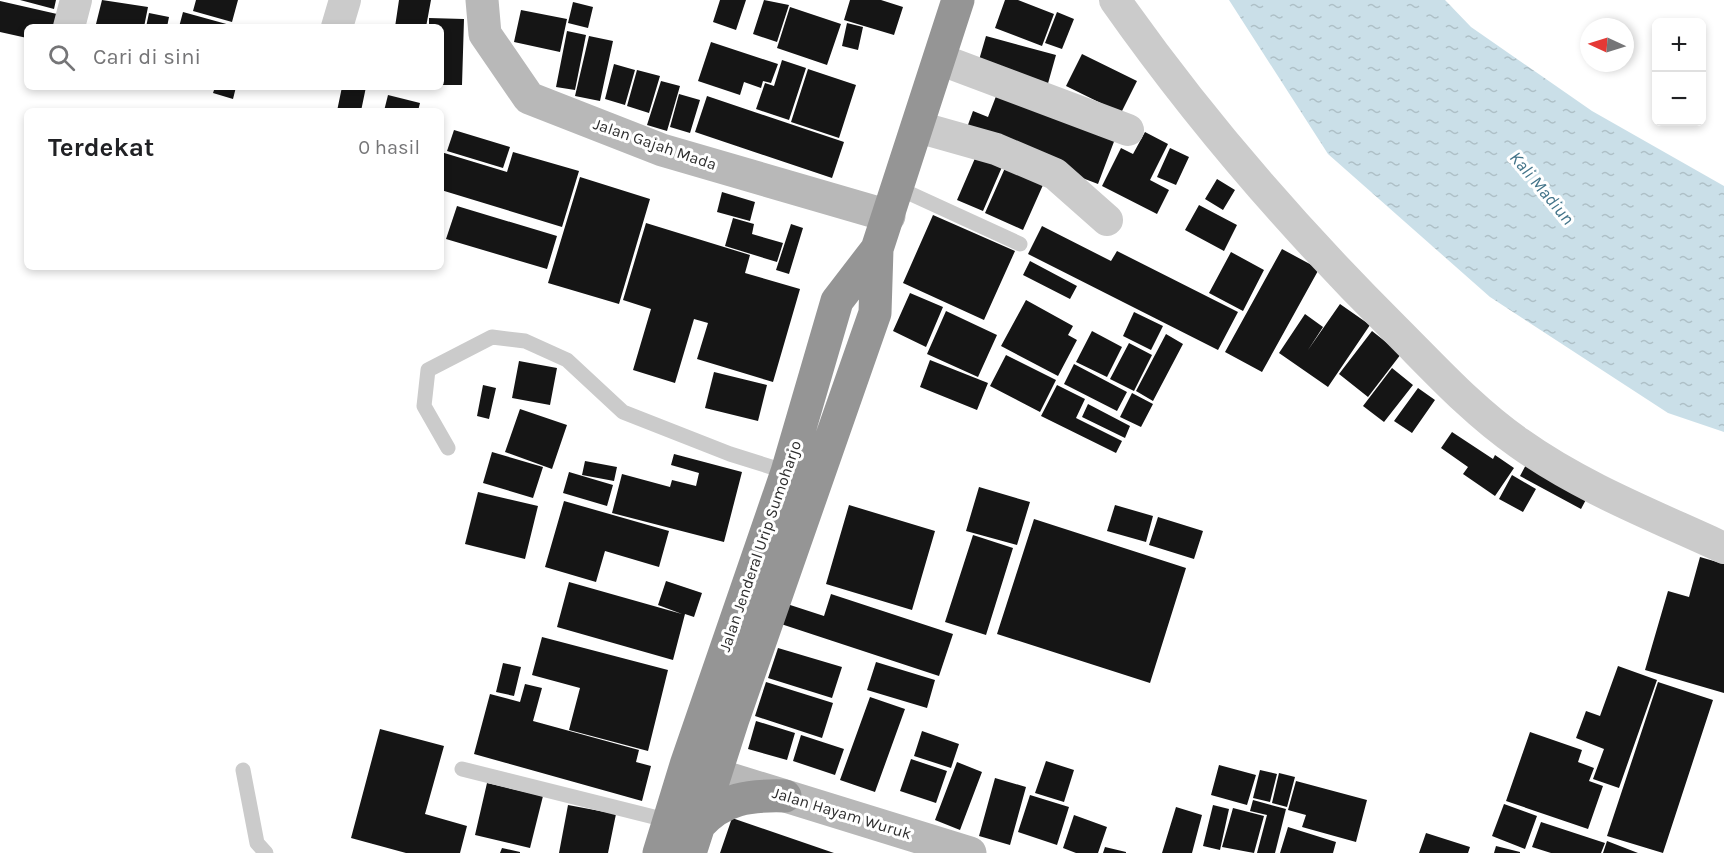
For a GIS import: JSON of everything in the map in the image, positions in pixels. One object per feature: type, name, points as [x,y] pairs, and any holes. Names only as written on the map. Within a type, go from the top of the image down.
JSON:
[{"type":"highway","name":"Jalan Jenderal Urip Sumoharjo","points":[[700,770],[874,314],[877,249],[958,0]]},
{"type":"highway","name":"Jalan Jenderal Urip Sumoharjo","points":[[659,853],[686,833],[700,770],[837,301],[877,249]]},
{"type":"highway","points":[[686,833],[710,813],[740,798],[785,796]]},
{"type":"street","points":[[70,24],[76,0]]},
{"type":"street","points":[[338,24],[345,0]]},
{"type":"street","name":"Jalan Gajah Mada","points":[[482,0],[485,34],[529,98],[662,150],[894,202]]},
{"type":"street","points":[[1115,0],[1170,79],[1328,263],[1472,405],[1518,443],[1567,475],[1724,548]]},
{"type":"street","points":[[939,59],[1128,130]]},
{"type":"street","points":[[918,127],[996,149],[1055,174],[1107,220]]},
{"type":"street","name":"Jalan Hayam Wuruk","points":[[700,770],[970,853]]},
{"type":"lane","points":[[894,202],[1020,244]]},
{"type":"lane","points":[[448,448],[424,406],[428,370],[492,337],[525,341],[567,360],[623,412],[730,454],[787,472]]},
{"type":"lane","points":[[462,769],[686,833]]},
{"type":"lane","points":[[243,770],[257,843],[266,853]]},
{"type":"water","name":"Kali Madiun","points":[[1229,0],[1445,0],[1471,27],[1592,111],[1724,186],[1724,432],[1668,413],[1490,297],[1328,154]]},
{"type":"building","points":[[20,0],[56,0],[54,9]]},
{"type":"building","points":[[102,0],[148,7],[145,24],[96,24]]},
{"type":"building","points":[[196,0],[238,0],[232,22],[193,11]]},
{"type":"building","points":[[399,0],[431,0],[427,24],[395,24]]},
{"type":"building","points":[[720,0],[746,0],[736,30],[713,22]]},
{"type":"building","points":[[764,0],[789,5],[777,42],[753,34]]},
{"type":"building","points":[[850,0],[881,0],[903,7],[894,35],[844,20]]},
{"type":"building","points":[[1005,0],[1018,0],[1054,14],[1042,46],[995,28]]},
{"type":"building","points":[[0,1],[57,14],[55,24],[24,24],[24,37],[0,32]]},
{"type":"building","points":[[573,2],[593,7],[588,28],[568,23]]},
{"type":"building","points":[[790,7],[841,24],[827,65],[777,48]]},
{"type":"building","points":[[521,10],[567,19],[560,52],[514,42]]},
{"type":"building","points":[[183,12],[226,24],[180,24]]},
{"type":"building","points":[[1057,12],[1074,19],[1062,49],[1045,43]]},
{"type":"building","points":[[149,13],[169,17],[168,24],[147,24]]},
{"type":"building","points":[[429,18],[464,19],[462,85],[444,85],[444,24],[429,24]]},
{"type":"building","points":[[847,23],[863,27],[858,50],[842,46]]},
{"type":"building","points":[[567,31],[586,35],[575,90],[556,87]]},
{"type":"building","points":[[589,36],[613,41],[600,101],[575,96]]},
{"type":"building","points":[[986,36],[1056,55],[1047,87],[977,67]]},
{"type":"building","points":[[711,42],[778,64],[771,83],[763,81],[761,88],[744,82],[740,95],[698,81]]},
{"type":"building","points":[[1082,54],[1137,81],[1121,113],[1066,86]]},
{"type":"building","points":[[782,60],[806,68],[789,120],[756,109],[765,83],[774,86]]},
{"type":"building","points":[[614,64],[635,70],[625,105],[605,99]]},
{"type":"building","points":[[808,69],[856,85],[839,138],[791,122]]},
{"type":"building","points":[[637,70],[660,76],[649,113],[627,106]]},
{"type":"building","points":[[661,81],[680,86],[667,131],[647,125]]},
{"type":"building","points":[[1000,86],[1118,131],[1098,184],[965,133],[973,111],[988,117]]},
{"type":"building","points":[[214,90],[235,90],[233,99],[213,93]]},
{"type":"building","points":[[341,90],[365,90],[362,108],[338,108]]},
{"type":"building","points":[[679,94],[700,100],[690,133],[670,127]]},
{"type":"building","points":[[388,95],[420,103],[419,108],[385,108]]},
{"type":"building","points":[[707,96],[844,142],[832,178],[695,132]]},
{"type":"building","points":[[454,130],[510,147],[503,168],[447,151]]},
{"type":"building","points":[[1145,132],[1168,144],[1150,180],[1169,190],[1157,214],[1102,186],[1121,148],[1133,154]]},
{"type":"building","points":[[1170,148],[1189,157],[1176,185],[1157,177]]},
{"type":"building","points":[[979,149],[1005,160],[983,211],[957,200]]},
{"type":"building","points":[[513,152],[579,171],[562,227],[444,191],[444,153],[507,172]]},
{"type":"building","points":[[1009,159],[1047,176],[1023,230],[985,213]]},
{"type":"building","points":[[580,177],[650,199],[619,304],[548,283]]},
{"type":"building","points":[[1217,179],[1235,190],[1223,210],[1205,199]]},
{"type":"building","points":[[722,192],[755,202],[750,221],[717,212]]},
{"type":"building","points":[[1199,205],[1237,225],[1224,251],[1185,230]]},
{"type":"building","points":[[457,206],[557,236],[547,269],[446,239]]},
{"type":"building","points":[[933,215],[1015,251],[984,320],[903,283]]},
{"type":"building","points":[[733,218],[754,224],[752,234],[783,243],[777,262],[725,246]]},
{"type":"building","points":[[646,223],[750,255],[745,273],[800,289],[773,382],[697,359],[708,323],[694,319],[675,383],[633,370],[651,309],[623,300]]},
{"type":"building","points":[[791,224],[803,228],[789,274],[776,270]]},
{"type":"building","points":[[1042,226],[1111,261],[1117,251],[1238,312],[1218,350],[1028,254]]},
{"type":"building","points":[[1282,249],[1319,269],[1262,372],[1225,352]]},
{"type":"building","points":[[1231,252],[1264,270],[1243,311],[1209,293]]},
{"type":"building","points":[[1030,261],[1077,286],[1070,299],[1023,275]]},
{"type":"building","points":[[910,293],[943,307],[926,347],[893,331]]},
{"type":"building","points":[[1026,300],[1073,326],[1068,335],[1077,340],[1058,376],[1001,346]]},
{"type":"building","points":[[1340,304],[1370,325],[1328,387],[1279,353],[1305,314],[1323,327],[1308,350]]},
{"type":"building","points":[[946,311],[997,335],[978,377],[927,354]]},
{"type":"building","points":[[1134,312],[1163,326],[1151,350],[1123,336]]},
{"type":"building","points":[[1092,331],[1122,347],[1107,377],[1076,362]]},
{"type":"building","points":[[1372,331],[1401,354],[1368,397],[1339,374]]},
{"type":"building","points":[[1166,334],[1183,344],[1153,401],[1136,391]]},
{"type":"building","points":[[1129,343],[1152,355],[1134,391],[1110,379]]},
{"type":"building","points":[[1006,355],[1056,380],[1040,412],[990,386]]},
{"type":"building","points":[[930,360],[988,383],[977,410],[920,387]]},
{"type":"building","points":[[519,361],[557,368],[550,405],[512,398]]},
{"type":"building","points":[[1074,364],[1127,392],[1117,411],[1064,384]]},
{"type":"building","points":[[1392,368],[1413,385],[1384,422],[1363,406]]},
{"type":"building","points":[[714,372],[767,385],[758,421],[705,408]]},
{"type":"building","points":[[483,385],[496,388],[489,419],[477,416]]},
{"type":"building","points":[[1057,385],[1085,399],[1076,418],[1122,441],[1116,453],[1041,416]]},
{"type":"building","points":[[1418,388],[1435,400],[1412,433],[1394,421]]},
{"type":"building","points":[[1132,393],[1153,404],[1141,427],[1120,417]]},
{"type":"building","points":[[1088,404],[1130,426],[1125,438],[1082,417]]},
{"type":"building","points":[[520,409],[567,425],[552,469],[505,452]]},
{"type":"building","points":[[1452,432],[1493,459],[1495,455],[1514,468],[1495,496],[1463,474],[1468,467],[1441,448]]},
{"type":"building","points":[[492,452],[543,467],[533,498],[483,483]]},
{"type":"building","points":[[674,454],[742,472],[724,542],[612,513],[622,474],[670,487],[672,480],[696,486],[699,473],[671,465]]},
{"type":"building","points":[[585,461],[617,467],[614,481],[582,475]]},
{"type":"building","points":[[1528,461],[1589,494],[1581,509],[1520,476]]},
{"type":"building","points":[[569,472],[613,485],[607,506],[563,493]]},
{"type":"building","points":[[1512,475],[1536,489],[1523,512],[1499,499]]},
{"type":"building","points":[[979,487],[1030,502],[1017,545],[966,531]]},
{"type":"building","points":[[478,492],[538,506],[525,559],[465,544]]},
{"type":"building","points":[[564,501],[669,531],[659,567],[605,551],[596,582],[545,567]]},
{"type":"building","points":[[849,505],[935,531],[912,610],[826,584]]},
{"type":"building","points":[[1115,505],[1153,516],[1146,542],[1107,531]]},
{"type":"building","points":[[1158,517],[1203,531],[1194,559],[1149,545]]},
{"type":"building","points":[[1034,519],[1186,568],[1150,683],[997,634]]},
{"type":"building","points":[[973,535],[1013,548],[986,635],[945,622]]},
{"type":"building","points":[[1700,557],[1724,564],[1724,693],[1645,670],[1668,591],[1689,597]]},
{"type":"building","points":[[666,581],[702,593],[694,617],[685,614],[673,660],[557,627],[569,582],[682,614],[658,605]]},
{"type":"building","points":[[831,594],[953,634],[939,676],[778,623],[784,603],[824,616]]},
{"type":"building","points":[[542,637],[668,670],[648,751],[569,730],[580,688],[532,675]]},
{"type":"building","points":[[778,648],[842,667],[832,698],[768,678]]},
{"type":"building","points":[[876,662],[935,680],[927,708],[867,690]]},
{"type":"building","points":[[503,663],[521,667],[514,696],[496,692]]},
{"type":"building","points":[[1618,666],[1657,680],[1619,788],[1593,779],[1604,749],[1576,738],[1586,711],[1600,716]]},
{"type":"building","points":[[766,682],[833,703],[822,738],[755,716]]},
{"type":"building","points":[[1658,682],[1713,700],[1663,853],[1607,836]]},
{"type":"building","points":[[525,684],[542,688],[533,721],[639,750],[636,762],[651,766],[642,801],[474,754],[490,694],[520,702]]},
{"type":"building","points":[[870,697],[905,709],[875,792],[840,780]]},
{"type":"building","points":[[756,721],[795,733],[787,760],[748,749]]},
{"type":"building","points":[[380,729],[444,746],[425,814],[467,826],[460,853],[406,853],[351,838]]},
{"type":"building","points":[[922,731],[959,744],[951,768],[914,756]]},
{"type":"building","points":[[1530,732],[1582,750],[1578,762],[1594,768],[1589,781],[1603,786],[1588,829],[1506,801]]},
{"type":"building","points":[[801,735],[844,749],[835,775],[793,761]]},
{"type":"building","points":[[911,759],[947,771],[936,803],[900,791]]},
{"type":"building","points":[[1046,761],[1074,770],[1064,802],[1035,793]]},
{"type":"building","points":[[957,762],[982,772],[960,830],[935,820]]},
{"type":"building","points":[[1219,765],[1256,775],[1247,805],[1211,795]]},
{"type":"building","points":[[1260,770],[1277,774],[1270,802],[1253,798]]},
{"type":"building","points":[[1279,773],[1295,777],[1287,807],[1272,803]]},
{"type":"building","points":[[995,778],[1026,787],[1010,845],[979,836]]},
{"type":"building","points":[[1296,781],[1367,800],[1356,842],[1302,827],[1306,815],[1288,810]]},
{"type":"building","points":[[487,783],[543,796],[530,848],[475,835]]},
{"type":"building","points":[[1030,795],[1069,807],[1057,845],[1018,832]]},
{"type":"building","points":[[1253,800],[1286,809],[1275,853],[1257,853],[1267,815],[1250,811]]},
{"type":"building","points":[[1504,804],[1537,816],[1525,849],[1492,836]]},
{"type":"building","points":[[568,805],[616,814],[608,853],[559,853]]},
{"type":"building","points":[[1213,805],[1229,809],[1220,850],[1203,846]]},
{"type":"building","points":[[1176,807],[1202,815],[1192,853],[1162,853]]},
{"type":"building","points":[[1233,808],[1264,816],[1254,853],[1222,847]]},
{"type":"building","points":[[1074,815],[1107,827],[1098,853],[1076,853],[1063,848]]},
{"type":"building","points":[[732,818],[834,853],[720,853]]},
{"type":"building","points":[[1541,822],[1605,843],[1601,853],[1551,853],[1532,847]]},
{"type":"building","points":[[1288,827],[1336,842],[1333,853],[1280,853]]},
{"type":"building","points":[[1426,833],[1470,847],[1468,853],[1419,853]]},
{"type":"building","points":[[1607,841],[1638,853],[1603,853]]},
{"type":"building","points":[[1496,846],[1520,852],[1520,853],[1494,853]]},
{"type":"building","points":[[1105,847],[1126,852],[1126,853],[1103,853]]},
{"type":"building","points":[[502,848],[520,852],[520,853],[500,853]]}]
